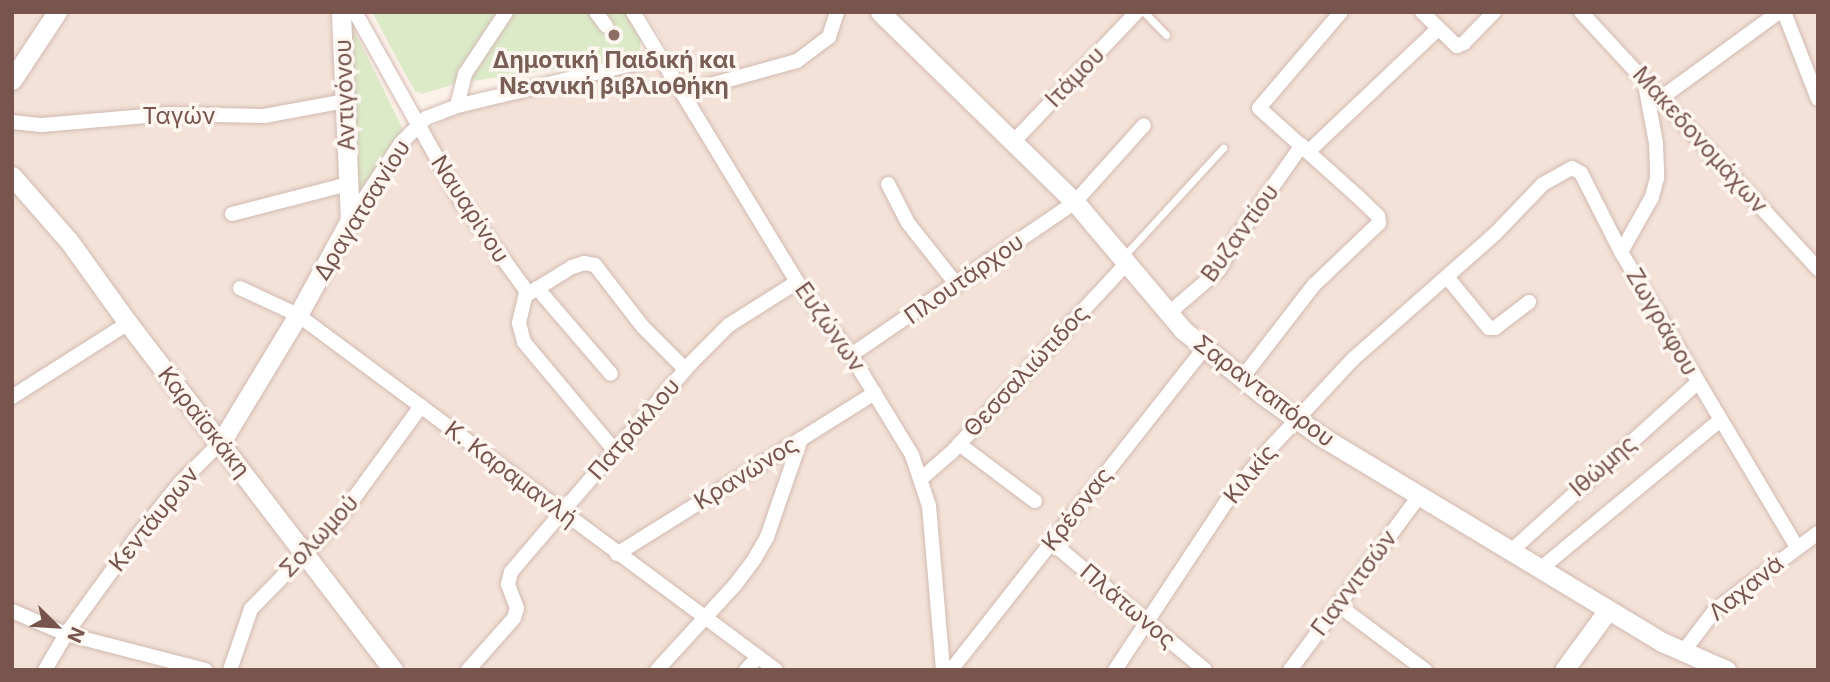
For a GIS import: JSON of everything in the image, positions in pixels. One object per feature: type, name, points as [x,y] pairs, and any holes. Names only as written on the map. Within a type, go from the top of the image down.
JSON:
[{"type":"main road","points":[[12,80],[57,12]]},
{"type":"main road","name":"Αντιγόνου","points":[[341,12],[350,220]]},
{"type":"main road","name":"Σαρανταπόρου","points":[[880,12],[1075,202],[1169,313],[1204,348],[1242,379],[1296,420],[1510,552],[1690,660],[1726,670]]},
{"type":"main road","name":"Καραϊσκάκη","points":[[12,176],[69,241],[128,323],[393,670]]},
{"type":"main road","name":"Δραγατσανίου","points":[[221,442],[298,315],[350,220]]},
{"type":"main road","points":[[1564,670],[1608,610]]},
{"type":"street","name":"Ναυαρίνου","points":[[355,12],[416,126],[480,230],[611,374]]},
{"type":"street","points":[[457,106],[465,74],[506,12]]},
{"type":"street","points":[[596,12],[606,26]]},
{"type":"street","name":"Ευζώνων","points":[[633,12],[685,92],[797,282],[851,355],[912,456],[922,478],[929,506],[943,670]]},
{"type":"street","points":[[685,92],[797,61],[829,37],[837,12]]},
{"type":"street","name":"Ιτάμου","points":[[1014,141],[1137,12]]},
{"type":"street","points":[[1242,379],[1314,285],[1379,223],[1378,216],[1306,148],[1260,112],[1261,102],[1341,12]]},
{"type":"street","points":[[1422,12],[1457,46],[1464,43],[1493,12]]},
{"type":"street","name":"Μακεδονομάχων","points":[[1581,12],[1818,269]]},
{"type":"street","points":[[1661,98],[1778,13],[1816,92]]},
{"type":"street","name":"Βυζαντίου","points":[[1169,313],[1219,270],[1235,240],[1306,148],[1438,29]]},
{"type":"street","name":"Δραγατσανίου","points":[[350,220],[416,126],[457,106],[661,57]]},
{"type":"street","name":"Ζωγράφου","points":[[1644,79],[1656,143],[1657,178],[1652,197],[1621,252],[1797,547]]},
{"type":"street","name":"Ταγών","points":[[12,122],[42,125],[158,114],[264,117],[345,100]]},
{"type":"street","name":"Πλουτάρχου","points":[[851,355],[1075,202],[1144,125]]},
{"type":"street","name":"Κιλκίς","points":[[1115,670],[1239,484],[1353,359],[1513,218],[1543,184],[1556,174],[1575,169],[1581,173],[1621,252]]},
{"type":"street","points":[[232,214],[348,184]]},
{"type":"street","points":[[888,184],[908,223],[957,285]]},
{"type":"street","name":"Θεσσαλιώτιδος","points":[[922,478],[959,444],[1126,259]]},
{"type":"street","points":[[615,451],[524,342],[519,328],[520,312],[533,291],[579,264],[594,265],[643,327],[685,369]]},
{"type":"street","points":[[1447,277],[1489,328],[1495,328],[1529,302]]},
{"type":"street","name":"Πατρόκλου","points":[[468,670],[517,613],[508,584],[512,572],[562,512],[685,369],[729,325],[797,282]]},
{"type":"street","name":"Κ. Καραμανλή","points":[[240,288],[298,315],[776,670]]},
{"type":"street","points":[[12,397],[128,323]]},
{"type":"street","name":"Κρέσνας","points":[[951,670],[1204,348]]},
{"type":"street","name":"Ιθώμης","points":[[1510,552],[1698,383]]},
{"type":"street","name":"Κρανώνος","points":[[617,554],[875,393]]},
{"type":"street","name":"Σολωμού","points":[[230,670],[251,609],[338,520],[421,406]]},
{"type":"street","points":[[1539,569],[1720,420]]},
{"type":"street","points":[[657,670],[746,571],[762,548],[802,439]]},
{"type":"street","name":"Κεντάυρων","points":[[45,670],[66,635],[166,501],[221,442]]},
{"type":"street","points":[[959,444],[1035,501]]},
{"type":"street","name":"Γιαννιτσών","points":[[1290,670],[1419,496]]},
{"type":"street","name":"Λαχανά","points":[[1690,660],[1715,610],[1818,533]]},
{"type":"street","name":"Πλάτωνος","points":[[1051,542],[1205,670]]},
{"type":"street","points":[[1338,605],[1425,670]]},
{"type":"street","points":[[12,611],[66,635],[205,670]]},
{"type":"street","points":[[746,670],[758,657]]},
{"type":"lane","points":[[1144,12],[1166,35]]},
{"type":"lane","name":"Θεσσαλιώτιδος","points":[[1126,259],[1223,148]]},
{"type":"shaded area","points":[[12,12],[331,12],[340,221],[355,234],[382,184],[413,140],[467,104],[677,63],[644,12],[1818,12],[1818,670],[12,670]]},
{"type":"green space","points":[[372,12],[625,12],[641,38],[640,50],[613,61],[458,83],[422,94],[415,91]]},
{"type":"green space","points":[[351,24],[403,129],[370,183],[357,188]]},
{"type":"place","name":"Δημοτική Παιδική και Νεανική βιβλιοθήκη","points":[[614,35]]}]
